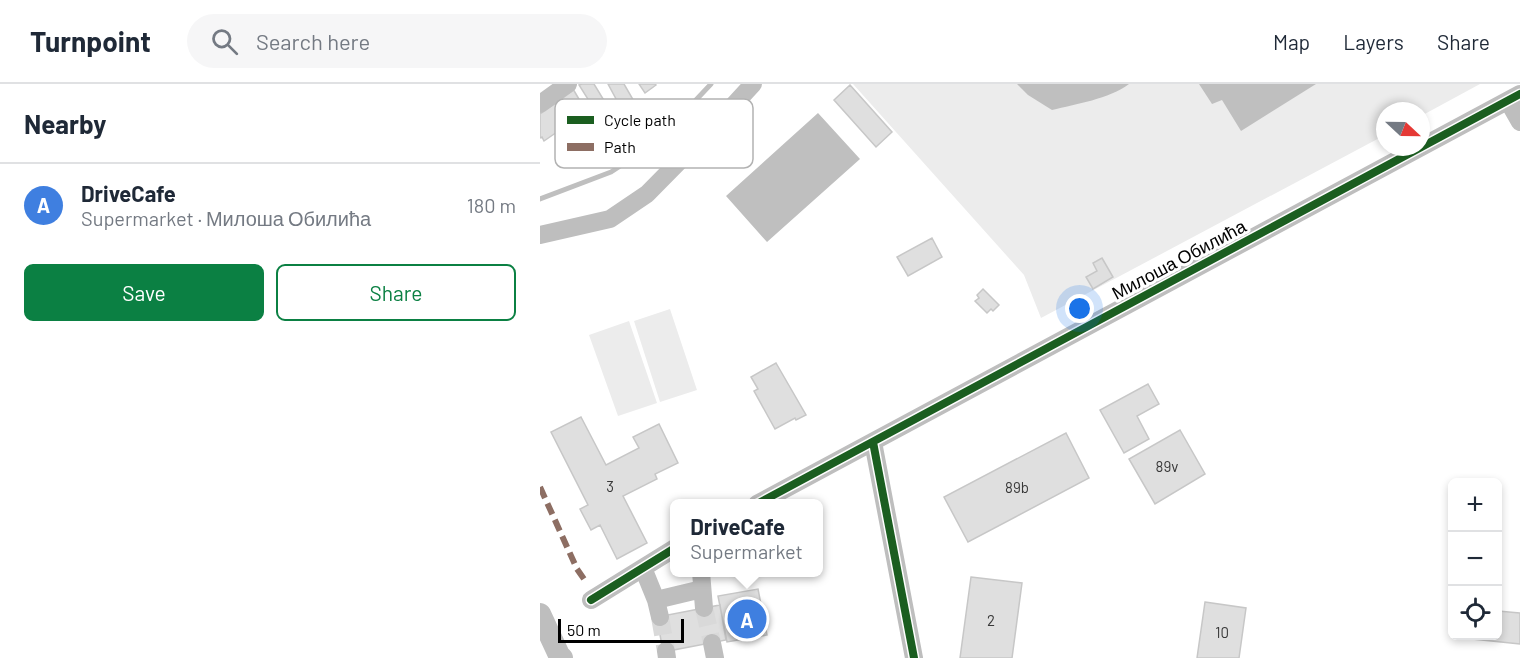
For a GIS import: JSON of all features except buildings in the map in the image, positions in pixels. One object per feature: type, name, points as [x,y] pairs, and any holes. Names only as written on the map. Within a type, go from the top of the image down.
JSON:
[{"type":"main road","points":[[540,614],[562,658]]},
{"type":"street","points":[[540,104],[568,84]]},
{"type":"street","points":[[739,99],[753,84]]},
{"type":"street","points":[[1514,98],[1520,122]]},
{"type":"street","name":"Милоша Обилића","points":[[766,499],[1514,98]]},
{"type":"street","points":[[540,235],[610,219],[647,194],[673,168]]},
{"type":"street","points":[[873,442],[914,658]]},
{"type":"street","points":[[591,600],[670,552]]},
{"type":"street","points":[[643,568],[658,608],[701,581],[704,608]]},
{"type":"shaded area","points":[[853,84],[1480,84],[1430,111],[1430,102],[1376,102],[1376,140],[1041,318],[1024,275]]},
{"type":"shaded area","points":[[1017,84],[1129,84],[1112,94],[1052,110],[1028,95]]},
{"type":"shaded area","points":[[1199,84],[1316,84],[1241,131],[1222,100],[1212,104]]},
{"type":"shaded area","points":[[818,113],[860,159],[767,242],[726,196]]},
{"type":"shaded area","points":[[670,309],[697,390],[660,402],[634,321]]},
{"type":"shaded area","points":[[629,321],[657,403],[618,416],[589,335]]},
{"type":"waterway","points":[[697,99],[711,84]]},
{"type":"waterway","points":[[540,199],[617,168]]},
{"type":"tunnel","points":[[704,608],[712,643]]},
{"type":"tunnel","points":[[660,617],[666,651]]},
{"type":"marked path","points":[[540,487],[577,569],[584,579]]},
{"type":"cycle path","points":[[766,499],[1520,94]]},
{"type":"cycle path","points":[[873,442],[914,658]]},
{"type":"cycle path","points":[[591,600],[670,551]]},
{"type":"place","name":"DriveCafe","points":[[747,619]]}]
